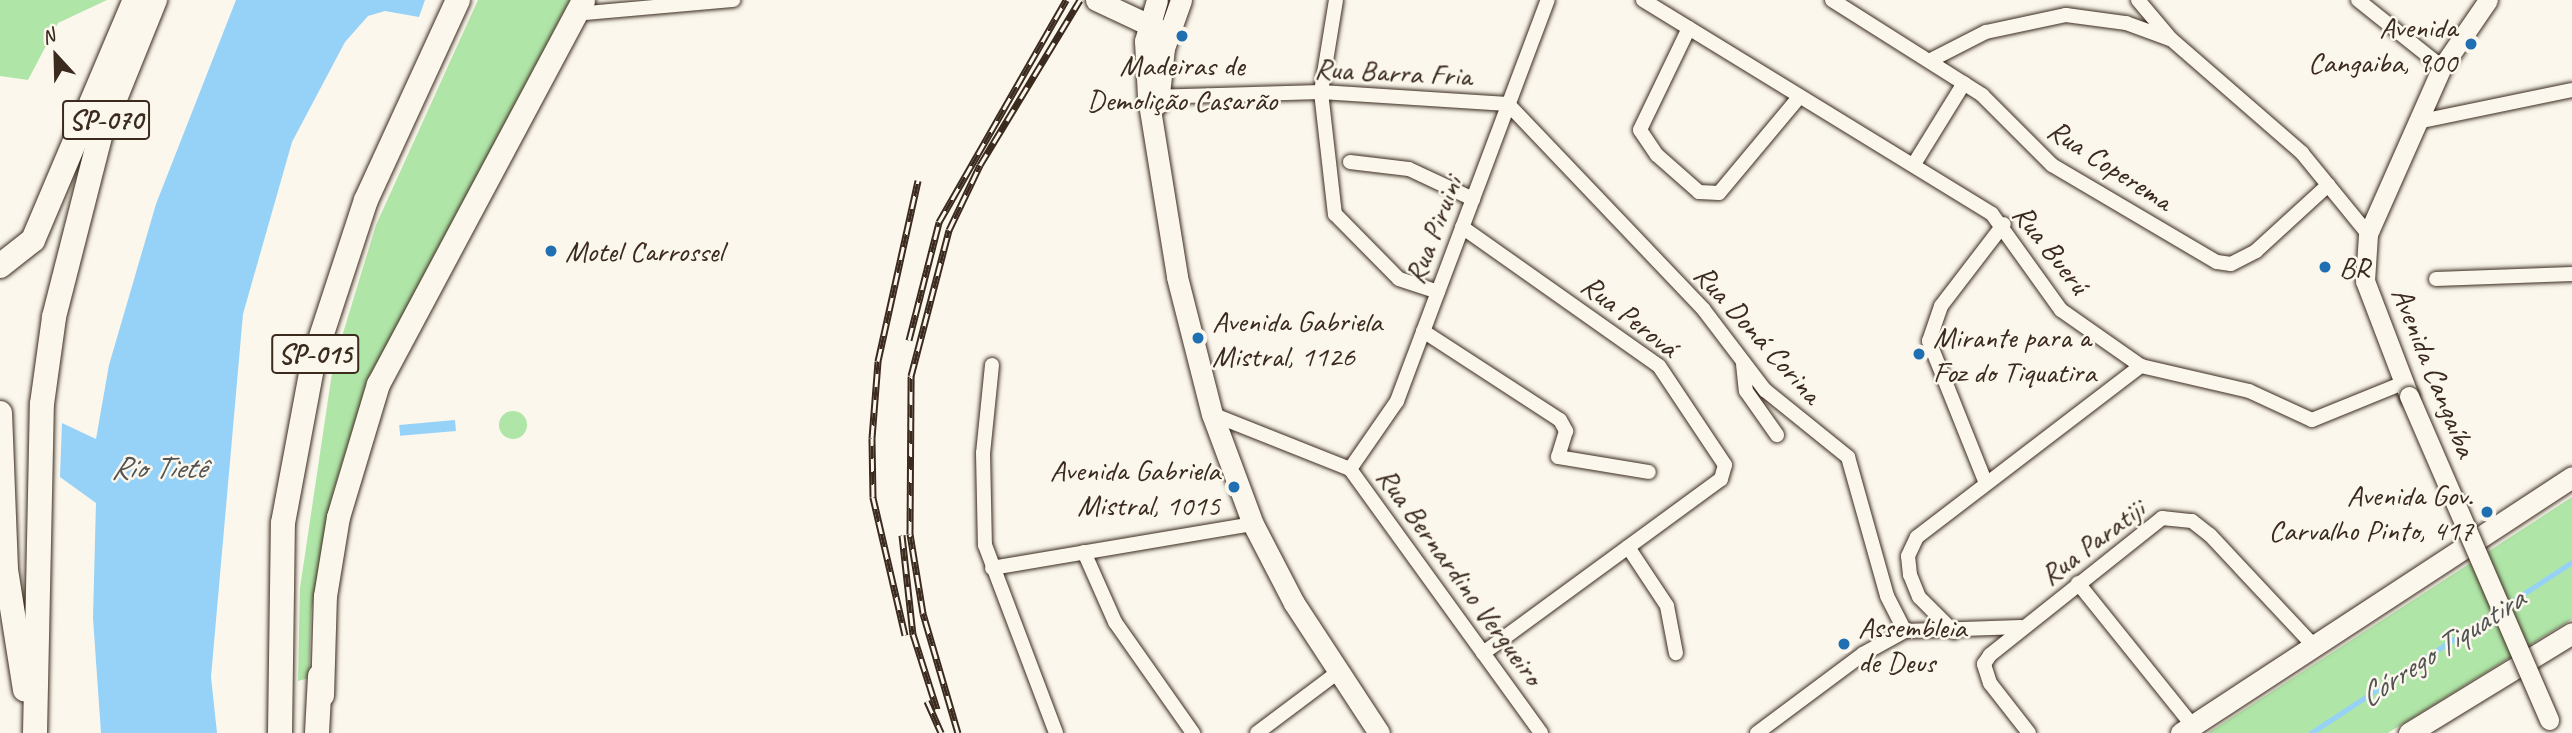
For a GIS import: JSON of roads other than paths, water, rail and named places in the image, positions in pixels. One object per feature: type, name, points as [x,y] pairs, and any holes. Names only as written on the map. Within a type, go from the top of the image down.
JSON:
[{"type":"highway","points":[[0,266],[33,240],[135,0]]},
{"type":"highway","name":"SP-070","points":[[35,733],[42,404],[69,243],[100,136],[155,0]]},
{"type":"highway","name":"SP-015","points":[[280,733],[283,523],[314,358],[366,200],[458,0]]},
{"type":"highway","points":[[317,733],[320,676],[338,517],[378,384],[579,7]]},
{"type":"highway","points":[[0,413],[6,570],[35,733]]},
{"type":"highway","points":[[320,676],[326,733]]},
{"type":"main road","points":[[1157,0],[1159,30],[1155,119],[1177,277],[1212,414],[1253,524],[1337,673],[1379,733]]},
{"type":"main road","points":[[1146,68],[1159,30],[1181,0]]},
{"type":"main road","name":"Avenida Cangaíba","points":[[2488,0],[2442,67],[2417,122],[2368,234],[2365,281],[2406,389],[2550,727]]},
{"type":"main road","points":[[1102,4],[1159,30]]},
{"type":"main road","points":[[1102,4],[1146,68],[1154,97]]},
{"type":"main road","points":[[2186,729],[2311,643],[2572,477]]},
{"type":"main road","points":[[2409,733],[2572,633]]},
{"type":"street","points":[[579,7],[733,0]]},
{"type":"street","points":[[1336,0],[1321,92],[1330,193],[1343,229],[1399,279],[1438,292]]},
{"type":"street","name":"Rua Piruini","points":[[1350,469],[1396,401],[1548,0]]},
{"type":"street","name":"Rua Buerú","points":[[1643,0],[1914,164],[2004,224],[2061,310],[2141,366],[2249,391],[2312,420],[2406,389]]},
{"type":"street","name":"Rua Coperema","points":[[1832,0],[1964,83],[2052,165],[2217,262],[2243,260],[2328,185]]},
{"type":"street","points":[[2138,0],[2171,39],[2270,122],[2328,185],[2368,234]]},
{"type":"street","points":[[2358,0],[2442,67]]},
{"type":"street","points":[[1931,60],[1986,32],[2066,15],[2126,23],[2171,39]]},
{"type":"street","points":[[1689,28],[1640,130],[1657,155],[1699,192],[1719,193],[1800,96]]},
{"type":"street","points":[[1914,164],[1964,83]]},
{"type":"street","points":[[2417,122],[2572,90]]},
{"type":"street","name":"Rua Barra Fria","points":[[1154,97],[1321,92],[1508,104]]},
{"type":"street","name":"Rua Doná Corina","points":[[1508,104],[1704,310],[1743,364],[1819,439],[1848,457],[1884,587],[1905,631]]},
{"type":"street","points":[[1350,162],[1409,169],[1473,199]]},
{"type":"street","points":[[1985,481],[1929,341],[1941,306],[2004,224]]},
{"type":"street","name":"Rua Perová","points":[[1462,227],[1659,366],[1723,458],[1721,479],[1628,547]]},
{"type":"street","points":[[2436,279],[2572,274]]},
{"type":"street","points":[[1423,331],[1560,420],[1566,431],[1558,457],[1649,472]]},
{"type":"street","points":[[1743,364],[1746,391],[1777,435]]},
{"type":"street","points":[[992,365],[983,453],[984,529],[992,568],[1056,733]]},
{"type":"street","points":[[1954,632],[1919,597],[1908,556],[1917,537],[1985,481],[2141,366]]},
{"type":"street","name":"Rua Bernardino Vergueiro","points":[[1212,414],[1350,469],[1541,733]]},
{"type":"street","name":"Rua Paratiji","points":[[2029,733],[1990,683],[1984,664],[2142,530],[2177,517],[2210,535],[2311,643]]},
{"type":"street","points":[[992,568],[1253,524]]},
{"type":"street","points":[[1483,653],[1628,547],[1667,606],[1676,653]]},
{"type":"street","points":[[1084,552],[1115,622],[1193,733]]},
{"type":"street","points":[[2077,583],[2186,729]]},
{"type":"street","points":[[1757,733],[1863,653],[1905,631],[1954,632],[2026,626]]},
{"type":"street","points":[[1256,733],[1337,673]]},
{"type":"water","name":"Rio Tietê","points":[[236,0],[425,0],[419,17],[385,11],[368,16],[345,42],[292,142],[243,314],[211,677],[217,733],[101,733],[93,618],[96,503],[60,477],[62,423],[96,439],[109,365],[156,204]]},
{"type":"water","points":[[455,420],[456,431],[400,436],[399,425]]},
{"type":"waterway","name":"Córrego Tiquatira","points":[[2505,606],[2572,562]]},
{"type":"waterway","name":"Córrego Tiquatira","points":[[2311,733],[2495,612]]},
{"type":"railway","points":[[909,340],[939,222],[1066,0]]},
{"type":"railway","points":[[958,733],[923,613],[910,534],[911,376],[949,230],[980,165],[1080,0]]},
{"type":"railway","points":[[905,635],[873,497],[872,438],[878,361],[918,180]]},
{"type":"railway","points":[[902,535],[913,634],[937,709]]},
{"type":"railway","points":[[927,701],[941,733]]},
{"type":"place","name":"Madeiras de Demolição Casarão","points":[[1182,36]]},
{"type":"place","name":"Avenida Cangaiba, 900","points":[[2471,44]]},
{"type":"place","name":"Motel Carrossel","points":[[551,251]]},
{"type":"place","name":"BR","points":[[2325,267]]},
{"type":"place","name":"Avenida Gabriela Mistral, 1126","points":[[1198,338]]},
{"type":"place","name":"Mirante para a Foz do Tiquatira","points":[[1919,354]]},
{"type":"place","name":"Avenida Gabriela Mistral, 1015","points":[[1234,487]]},
{"type":"place","name":"Avenida Gov. Carvalho Pinto, 417","points":[[2487,512]]},
{"type":"place","name":"Assembleia de Deus","points":[[1844,644]]}]
